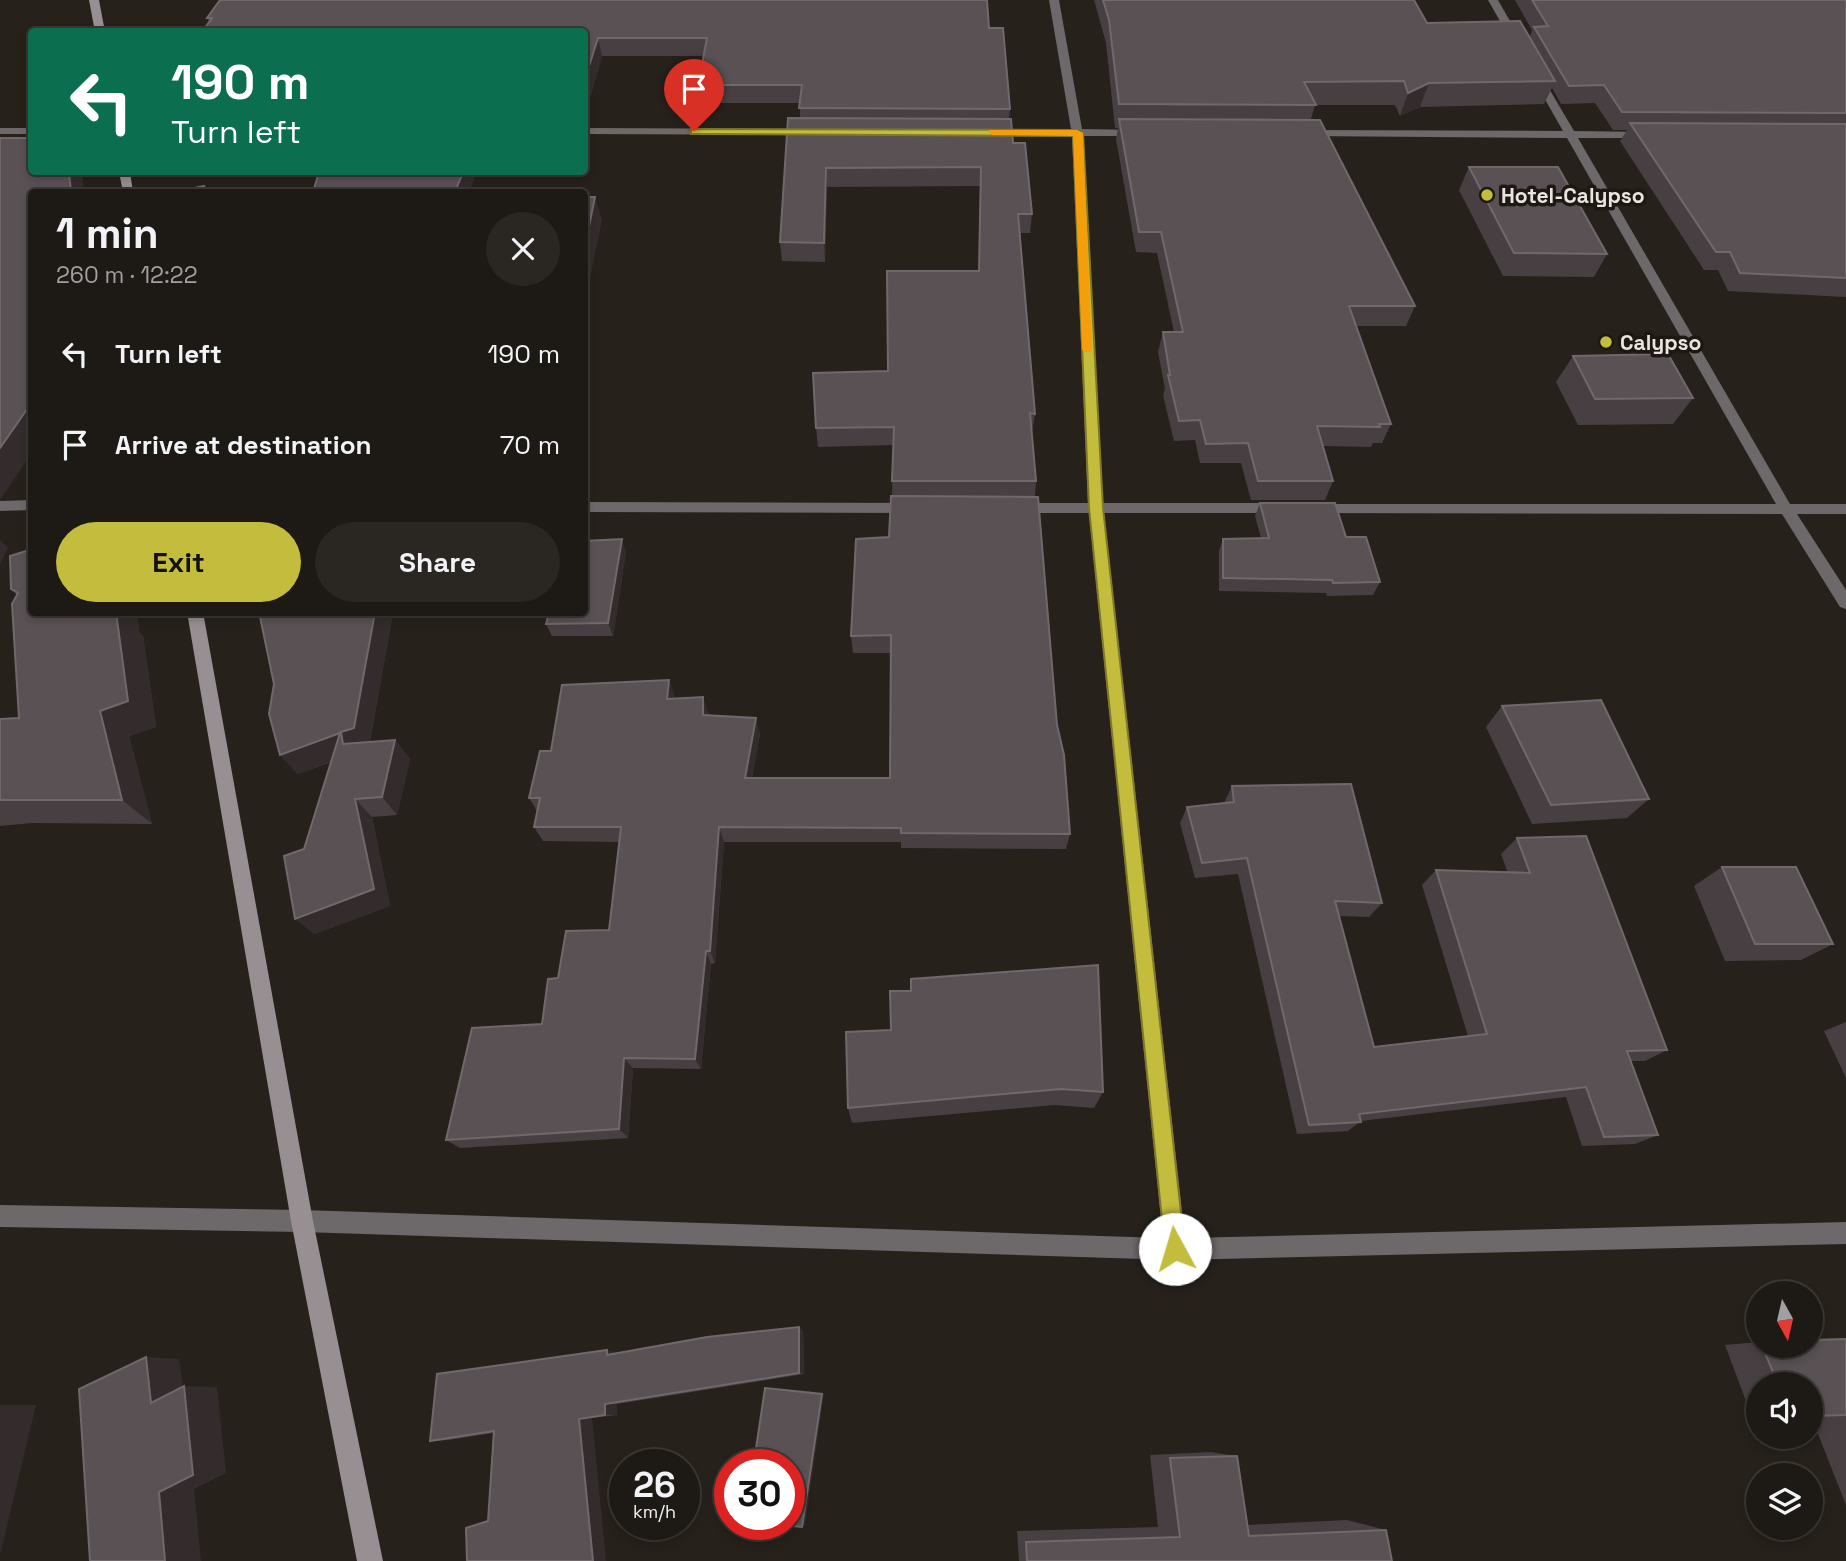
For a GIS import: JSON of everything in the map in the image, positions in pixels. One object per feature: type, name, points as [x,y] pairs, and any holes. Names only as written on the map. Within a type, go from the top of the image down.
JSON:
[{"type":"main road","points":[[94,0],[99,28]]},
{"type":"main road","points":[[196,616],[302,1221],[370,1561]]},
{"type":"street","points":[[1054,0],[1077,133],[1096,508],[1175,1249]]},
{"type":"street","points":[[1493,0],[1786,509],[1846,603]]},
{"type":"street","points":[[0,131],[28,131]]},
{"type":"street","points":[[588,131],[817,132]]},
{"type":"street","points":[[982,132],[1146,133]]},
{"type":"street","points":[[1296,133],[1667,135]]},
{"type":"street","points":[[0,506],[28,506]]},
{"type":"street","points":[[588,507],[930,508]]},
{"type":"street","points":[[999,508],[1846,509]]},
{"type":"street","points":[[0,1216],[302,1221],[1175,1249],[1846,1233]]},
{"type":"building","points":[[220,0],[987,0],[989,28],[1003,28],[1010,109],[799,108],[802,85],[698,85],[707,38],[598,38],[588,69],[588,28],[205,28],[212,18],[207,18]]},
{"type":"building","points":[[1103,0],[1414,0],[1427,23],[1520,21],[1555,81],[1429,83],[1408,93],[1404,81],[1304,82],[1316,105],[1119,104],[1109,20]]},
{"type":"building","points":[[1532,0],[1846,0],[1846,113],[1622,112],[1604,85],[1569,86],[1534,27],[1548,26]]},
{"type":"building","points":[[788,118],[1011,119],[1013,143],[1025,143],[1032,214],[1018,214],[1035,414],[1030,413],[1036,481],[892,481],[894,427],[816,428],[813,373],[888,371],[887,271],[979,271],[981,167],[826,168],[824,243],[780,242]]},
{"type":"building","points":[[1119,119],[1320,120],[1415,306],[1349,306],[1391,424],[1379,424],[1380,427],[1317,426],[1333,481],[1258,481],[1248,443],[1206,444],[1200,420],[1179,421],[1168,375],[1163,332],[1183,332],[1161,232],[1139,232]]},
{"type":"building","points":[[1630,123],[1846,124],[1846,278],[1740,273],[1730,252],[1716,252]]},
{"type":"building","points":[[0,138],[28,138],[28,175],[69,175],[71,189],[28,189],[28,408],[0,448]]},
{"type":"building","points":[[1469,167],[1558,167],[1607,254],[1514,253]]},
{"type":"building","points":[[318,175],[462,175],[456,189],[314,189]]},
{"type":"building","points":[[588,197],[595,197],[588,231]]},
{"type":"building","points":[[1668,354],[1693,398],[1595,399],[1573,356]]},
{"type":"building","points":[[891,496],[1038,497],[1057,725],[1064,755],[1070,834],[901,833],[901,828],[719,827],[710,951],[706,951],[695,1059],[624,1058],[619,1129],[446,1140],[472,1028],[542,1024],[548,979],[558,978],[566,931],[609,930],[621,827],[534,827],[540,798],[529,798],[540,751],[551,751],[562,685],[669,680],[667,699],[703,697],[703,715],[756,718],[745,778],[890,778],[891,635],[851,636],[856,539],[889,537]]},
{"type":"building","points":[[1260,503],[1335,503],[1346,537],[1366,537],[1380,582],[1333,583],[1332,580],[1223,578],[1223,539],[1269,538]]},
{"type":"building","points":[[622,539],[608,623],[546,624],[548,616],[588,616],[588,541]]},
{"type":"building","points":[[28,550],[28,616],[117,616],[128,701],[100,711],[122,800],[0,800],[0,719],[19,718],[12,604],[18,593],[11,589],[10,556]]},
{"type":"building","points":[[260,616],[374,616],[354,728],[341,732],[343,744],[395,740],[382,797],[355,799],[374,889],[295,919],[284,856],[304,849],[340,733],[280,755],[269,714],[274,684]]},
{"type":"building","points":[[1601,700],[1649,799],[1551,805],[1502,706]]},
{"type":"building","points":[[1351,784],[1382,903],[1335,901],[1374,1047],[1487,1034],[1436,870],[1530,873],[1517,838],[1586,836],[1667,1050],[1627,1051],[1658,1135],[1604,1137],[1586,1087],[1359,1114],[1361,1122],[1309,1125],[1247,858],[1202,863],[1187,807],[1234,802],[1232,786]]},
{"type":"building","points":[[1722,867],[1796,867],[1833,944],[1755,944]]},
{"type":"building","points":[[1098,965],[1103,1092],[1061,1089],[848,1108],[846,1032],[891,1030],[890,991],[911,991],[911,979]]},
{"type":"building","points":[[799,1327],[799,1373],[605,1404],[605,1415],[579,1419],[593,1561],[467,1561],[466,1528],[488,1521],[494,1431],[430,1441],[437,1374],[607,1350],[607,1355],[707,1337]]},
{"type":"building","points":[[1846,1339],[1846,1415],[1823,1416],[1823,1372],[1773,1372],[1767,1358],[1824,1358],[1824,1340]]},
{"type":"building","points":[[146,1357],[151,1403],[184,1386],[193,1475],[159,1492],[165,1561],[90,1561],[79,1389]]},
{"type":"building","points":[[765,1388],[822,1394],[805,1507],[805,1449],[756,1449]]},
{"type":"building","points":[[1237,1456],[1249,1536],[1386,1530],[1392,1561],[1027,1561],[1026,1542],[1180,1537],[1170,1458]]},
{"type":"slow traffic","points":[[993,132],[1077,133],[1088,349]]},
{"type":"place","name":"Hotel-Calypso","points":[[1487,195]]},
{"type":"place","name":"Calypso","points":[[1606,342]]},
{"type":"route","points":[[694,131],[1077,133],[1096,508],[1175,1249]]}]
